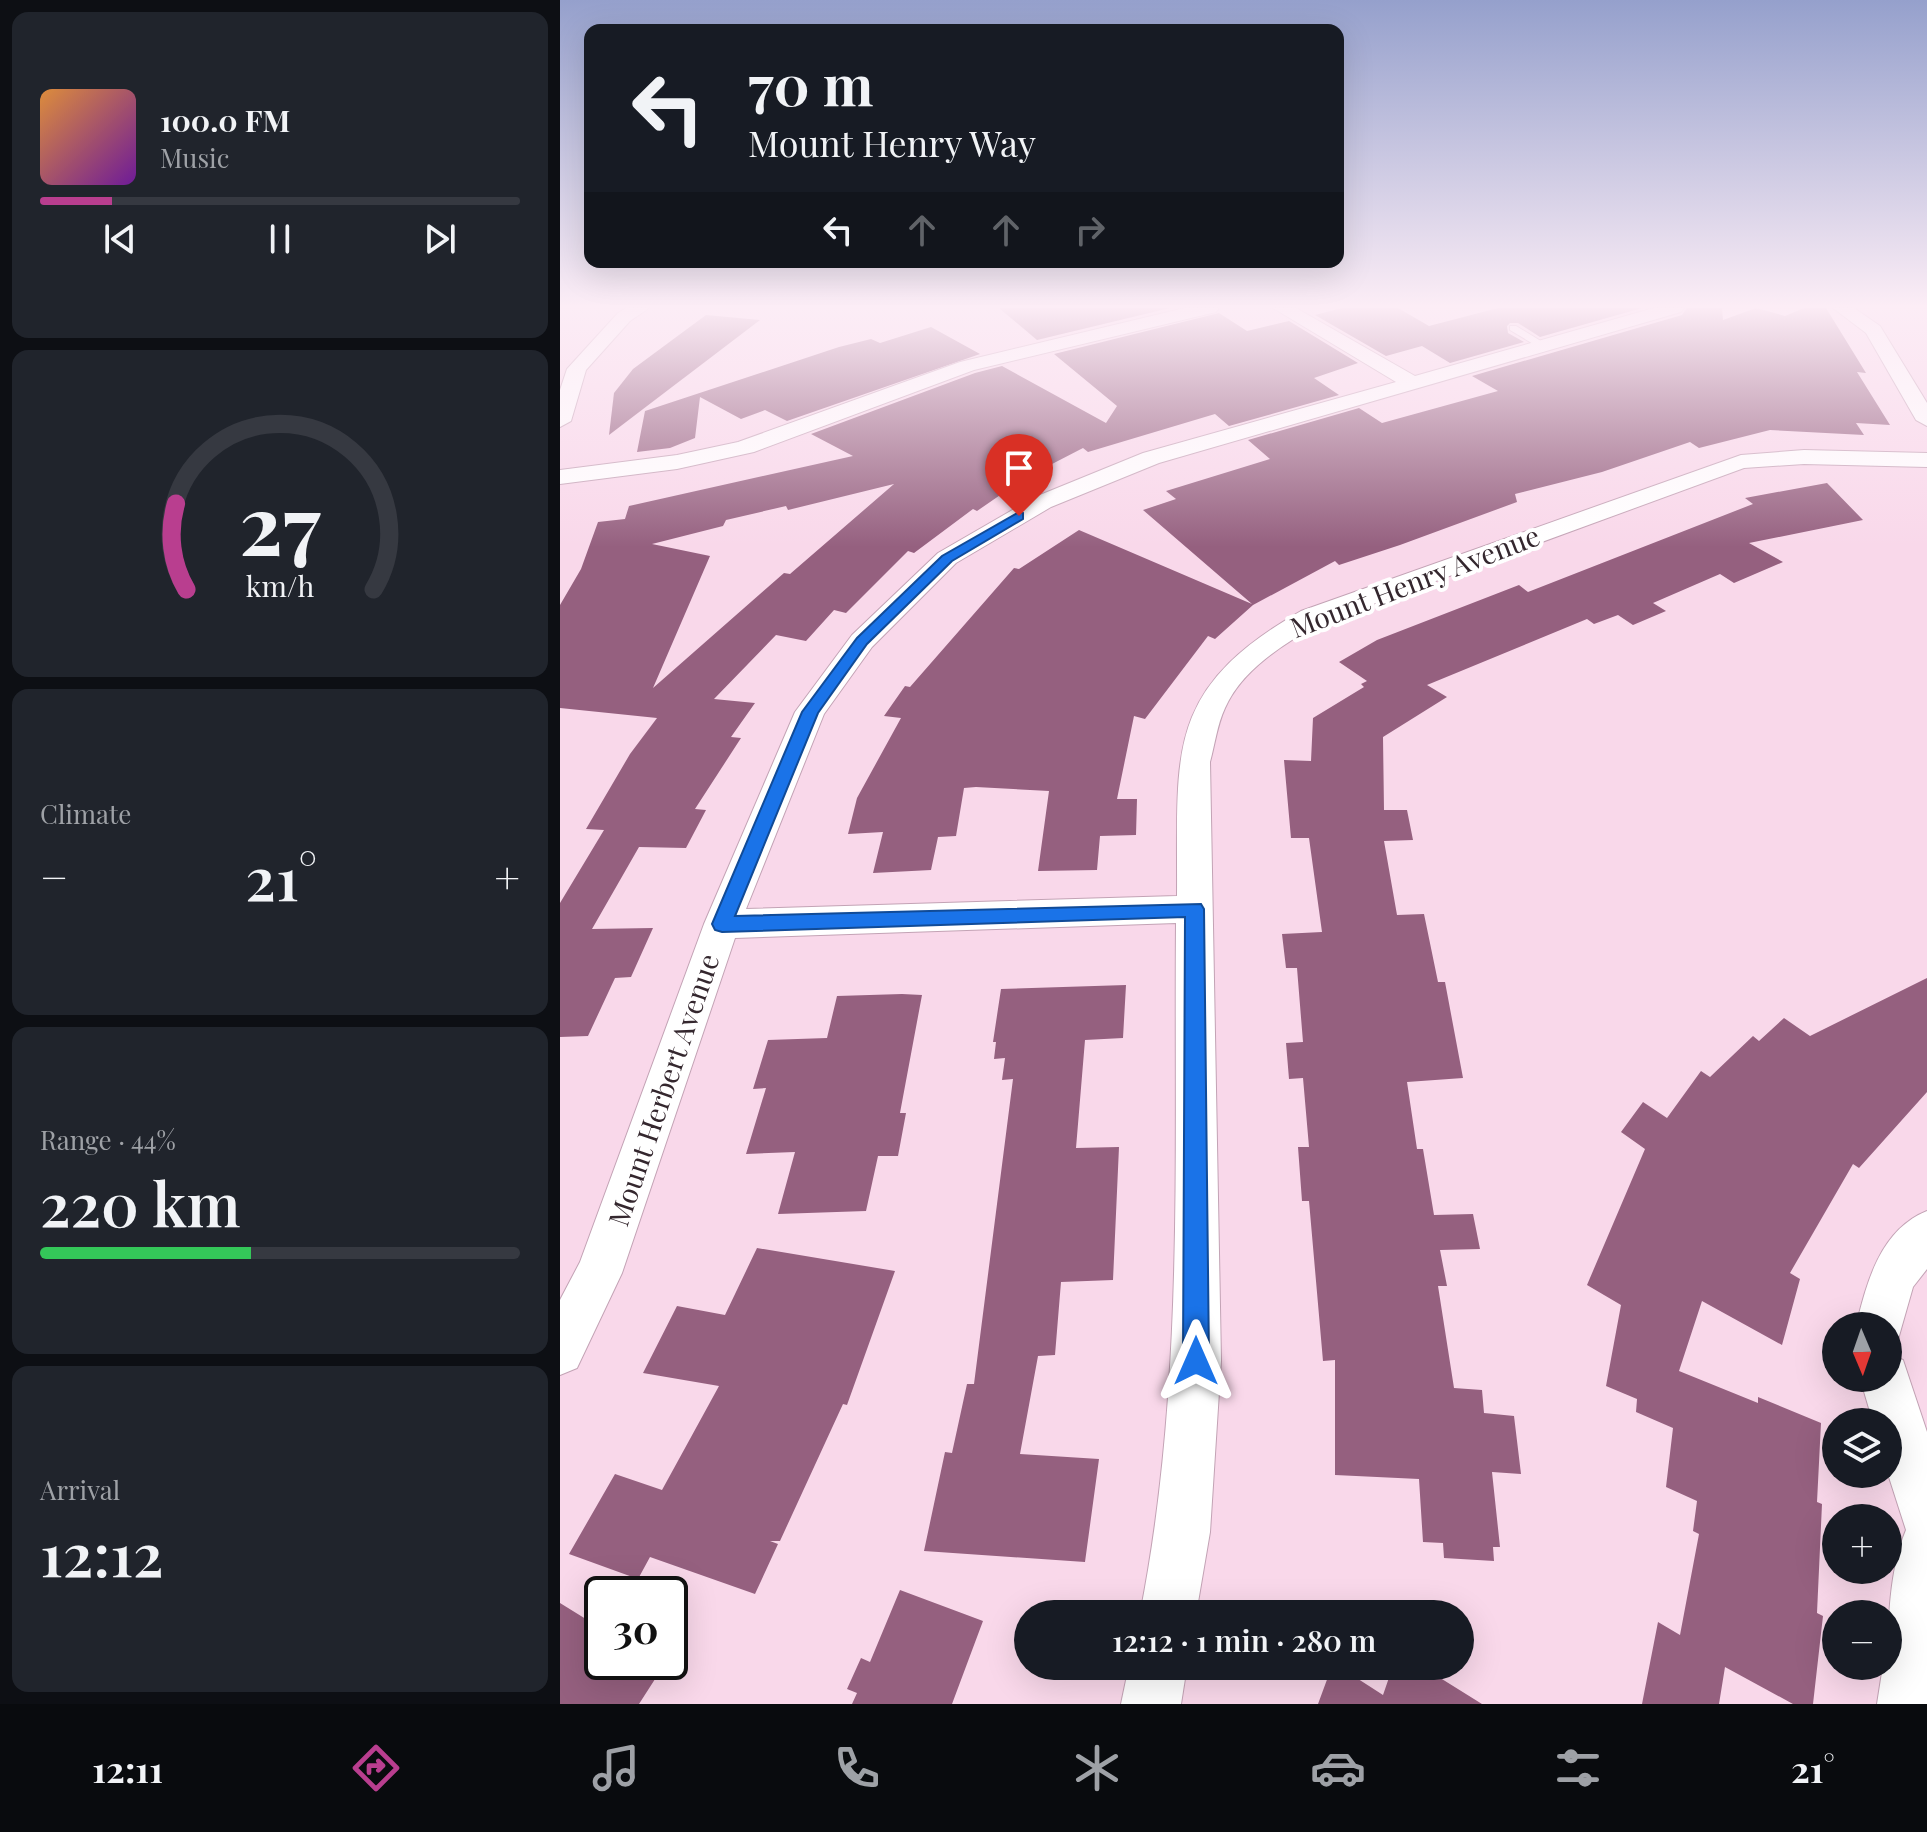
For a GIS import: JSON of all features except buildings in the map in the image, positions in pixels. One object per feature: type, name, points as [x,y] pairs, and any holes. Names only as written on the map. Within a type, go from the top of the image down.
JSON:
[{"type":"street","points":[[560,421],[571,388]]},
{"type":"street","points":[[560,477],[684,462],[746,447],[812,426],[906,388]]},
{"type":"street","name":"Mount Herbert Avenue","points":[[560,1351],[599,1273],[722,924],[810,712],[862,641],[947,558],[1043,502],[1151,458],[1397,388]]},
{"type":"street","points":[[1908,388],[1927,420]]},
{"type":"street","name":"Mount Henry Avenue","points":[[1171,1600],[1183,1532],[1196,1361],[1194,762],[1212,703],[1243,663],[1273,639],[1311,617],[1741,462],[1804,457],[1927,460]]},
{"type":"street","points":[[722,924],[1194,909]]},
{"type":"street","points":[[1883,1312],[1892,1276],[1927,1233]]},
{"type":"street","points":[[1889,1392],[1927,1517]]},
{"type":"street","points":[[1907,1704],[1927,1545]]},
{"type":"street","points":[[1151,1704],[1155,1680]]},
{"type":"route","points":[[1019,516],[947,558],[862,641],[810,712],[722,924],[1194,909],[1196,1361]]}]
